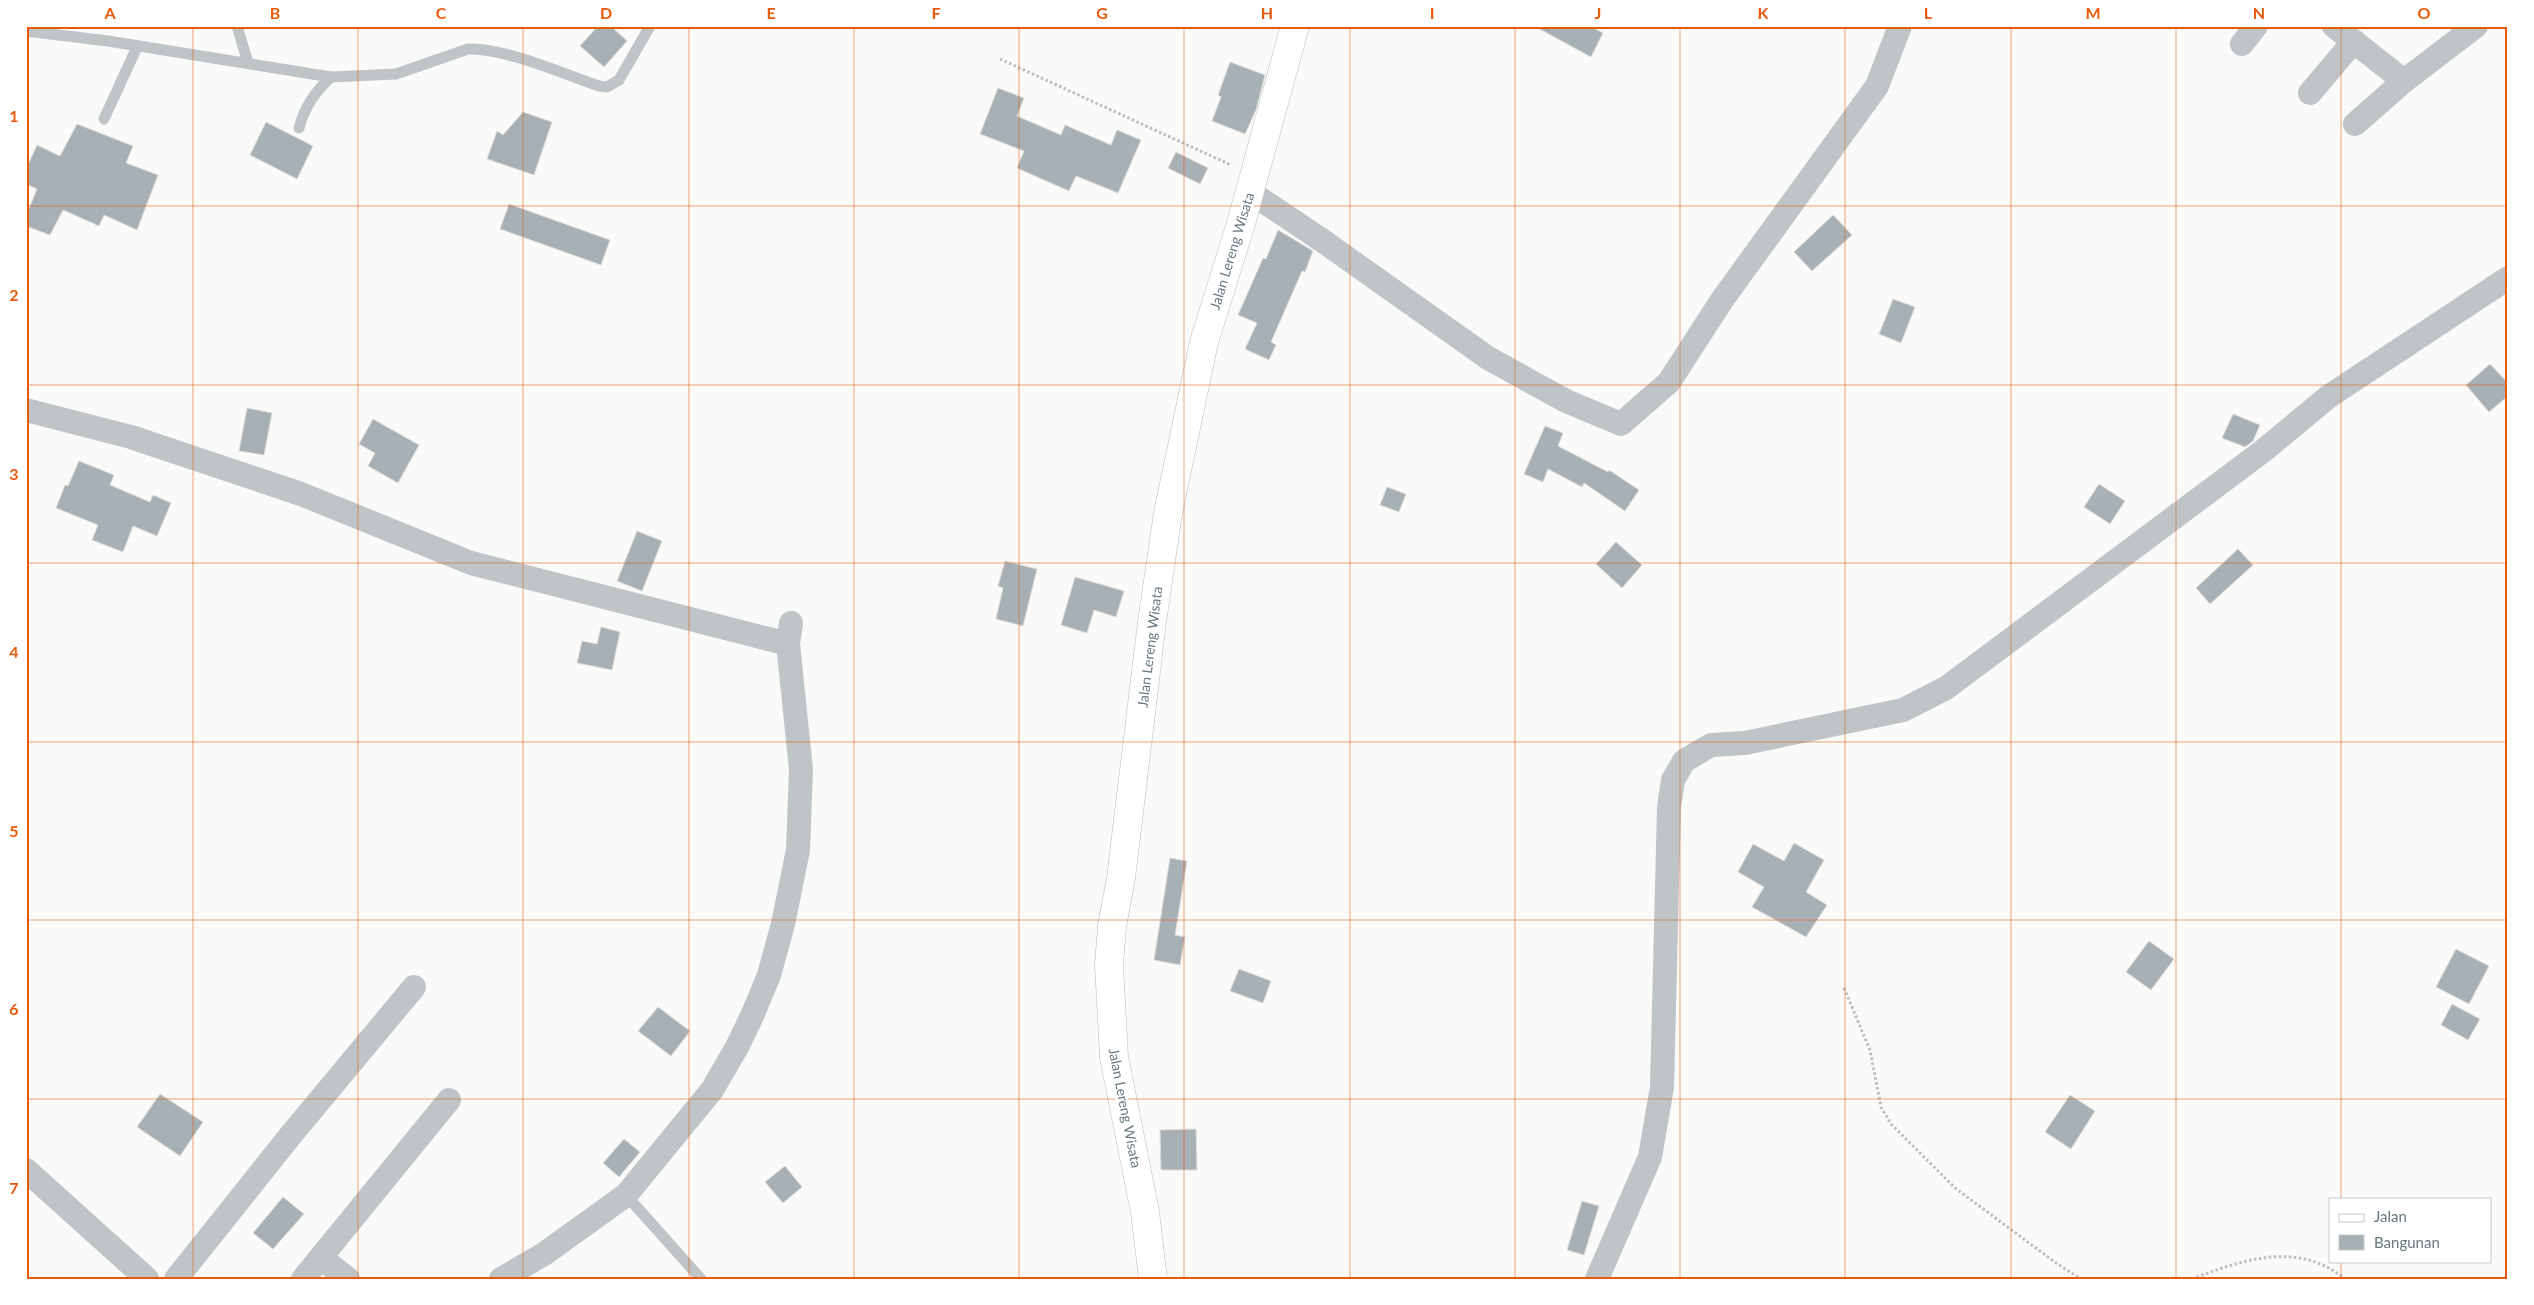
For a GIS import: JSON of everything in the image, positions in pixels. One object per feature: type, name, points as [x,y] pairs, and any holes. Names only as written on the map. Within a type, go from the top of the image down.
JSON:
[{"type":"main road","name":"Jalan Lereng Wisata","points":[[1153,1279],[1144,1212],[1114,1057],[1109,965],[1134,781],[1152,622],[1168,513],[1204,342],[1252,184],[1295,26]]},
{"type":"street","points":[[1252,184],[1323,241],[1488,358],[1566,401],[1621,424],[1669,382],[1722,300],[1877,86],[1900,26]]},
{"type":"street","points":[[2334,26],[2404,81]]},
{"type":"street","points":[[2356,124],[2404,81],[2473,27]]},
{"type":"street","points":[[2310,93],[2354,42]]},
{"type":"street","points":[[1597,1279],[1650,1157],[1657,1126],[1662,1087],[1669,807],[1673,780],[1684,761],[1711,745],[1745,743],[1903,710],[1946,688],[2263,451],[2328,397],[2508,278]]},
{"type":"street","points":[[26,410],[131,437],[301,494],[471,563],[789,634],[801,770],[798,850],[783,924],[769,975],[738,1047],[712,1090],[626,1195],[544,1254],[501,1279]]},
{"type":"street","points":[[176,1279],[290,1136],[414,987]]},
{"type":"street","points":[[303,1279],[449,1100]]},
{"type":"street","points":[[26,1170],[147,1279]]},
{"type":"street","points":[[321,1258],[348,1279]]},
{"type":"lane","points":[[237,26],[248,63]]},
{"type":"lane","points":[[26,31],[137,46],[331,77],[396,74],[468,49],[479,48],[607,87],[619,80],[650,26]]},
{"type":"lane","points":[[104,119],[137,46]]},
{"type":"lane","points":[[299,128],[304,110],[317,90],[331,77]]},
{"type":"lane","points":[[626,1195],[701,1279]]},
{"type":"path","points":[[1000,59],[1252,184]]},
{"type":"path","points":[[1844,988],[1870,1050],[1881,1107],[1891,1124],[1955,1188],[2056,1263],[2081,1279]]},
{"type":"path","points":[[2192,1279],[2233,1263],[2277,1255],[2297,1257],[2335,1270],[2345,1279]]},
{"type":"building","points":[[598,26],[611,26],[627,41],[604,67],[580,46]]},
{"type":"building","points":[[1534,26],[1590,26],[1603,33],[1591,57]]},
{"type":"building","points":[[1230,62],[1265,75],[1256,110],[1245,134],[1212,121],[1221,97],[1218,95]]},
{"type":"building","points":[[998,88],[1024,98],[1017,116],[1061,135],[1065,125],[1111,145],[1117,130],[1141,140],[1118,193],[1076,176],[1069,191],[1017,168],[1024,151],[980,134]]},
{"type":"building","points":[[523,112],[552,122],[534,175],[487,159],[497,131],[503,135]]},
{"type":"building","points":[[266,122],[313,146],[297,179],[250,155]]},
{"type":"building","points":[[77,124],[133,146],[126,163],[158,175],[137,230],[104,215],[99,226],[63,210],[50,235],[26,226],[26,216],[37,189],[26,184],[26,169],[37,145],[60,156]]},
{"type":"building","points":[[1176,152],[1208,168],[1200,184],[1168,168]]},
{"type":"building","points":[[509,204],[610,240],[601,265],[500,229]]},
{"type":"building","points":[[1833,215],[1852,235],[1812,271],[1794,252]]},
{"type":"building","points":[[1278,230],[1313,251],[1305,272],[1302,271],[1271,342],[1276,345],[1269,360],[1245,349],[1257,323],[1238,315],[1263,258],[1266,259]]},
{"type":"building","points":[[1893,299],[1915,307],[1901,343],[1879,334]]},
{"type":"building","points":[[2490,364],[2508,383],[2508,396],[2489,412],[2466,385]]},
{"type":"building","points":[[247,408],[272,413],[264,455],[239,451]]},
{"type":"building","points":[[2233,414],[2260,425],[2253,441],[2245,447],[2222,438]]},
{"type":"building","points":[[373,419],[419,445],[398,483],[368,466],[375,453],[359,444]]},
{"type":"building","points":[[1545,426],[1563,433],[1558,446],[1608,472],[1609,470],[1639,490],[1625,511],[1584,483],[1582,487],[1548,469],[1543,482],[1524,474]]},
{"type":"building","points":[[79,461],[114,475],[110,485],[150,502],[153,495],[171,503],[157,536],[133,526],[123,552],[92,540],[98,525],[56,508],[65,485],[68,486]]},
{"type":"building","points":[[2099,484],[2125,501],[2110,524],[2084,507]]},
{"type":"building","points":[[1387,487],[1406,494],[1399,512],[1380,505]]},
{"type":"building","points":[[637,531],[662,541],[642,591],[617,581]]},
{"type":"building","points":[[1616,542],[1642,565],[1622,588],[1596,564]]},
{"type":"building","points":[[2238,549],[2253,565],[2210,604],[2196,588]]},
{"type":"building","points":[[1005,561],[1037,569],[1023,626],[996,619],[1003,588],[998,586]]},
{"type":"building","points":[[1075,577],[1124,591],[1116,617],[1094,610],[1087,633],[1061,625]]},
{"type":"building","points":[[601,627],[620,632],[612,670],[577,663],[582,641],[597,644]]},
{"type":"building","points":[[1794,843],[1824,860],[1806,892],[1827,905],[1806,937],[1752,907],[1764,887],[1738,872],[1753,844],[1784,861]]},
{"type":"building","points":[[1170,858],[1187,861],[1175,935],[1185,937],[1180,965],[1154,960]]},
{"type":"building","points":[[2149,941],[2174,959],[2151,990],[2126,972]]},
{"type":"building","points":[[2456,949],[2489,966],[2469,1004],[2436,987]]},
{"type":"building","points":[[1239,969],[1271,981],[1263,1003],[1230,991]]},
{"type":"building","points":[[2452,1004],[2480,1019],[2468,1040],[2441,1025]]},
{"type":"building","points":[[658,1007],[690,1031],[671,1056],[638,1031]]},
{"type":"building","points":[[160,1094],[203,1122],[180,1156],[137,1127]]},
{"type":"building","points":[[2070,1095],[2095,1111],[2071,1149],[2045,1132]]},
{"type":"building","points":[[1196,1129],[1197,1170],[1161,1170],[1160,1130]]},
{"type":"building","points":[[624,1139],[640,1152],[619,1177],[603,1163]]},
{"type":"building","points":[[785,1166],[802,1187],[783,1203],[765,1182]]},
{"type":"building","points":[[283,1197],[304,1214],[273,1249],[253,1233]]},
{"type":"building","points":[[1582,1201],[1599,1206],[1584,1255],[1567,1250]]}]
